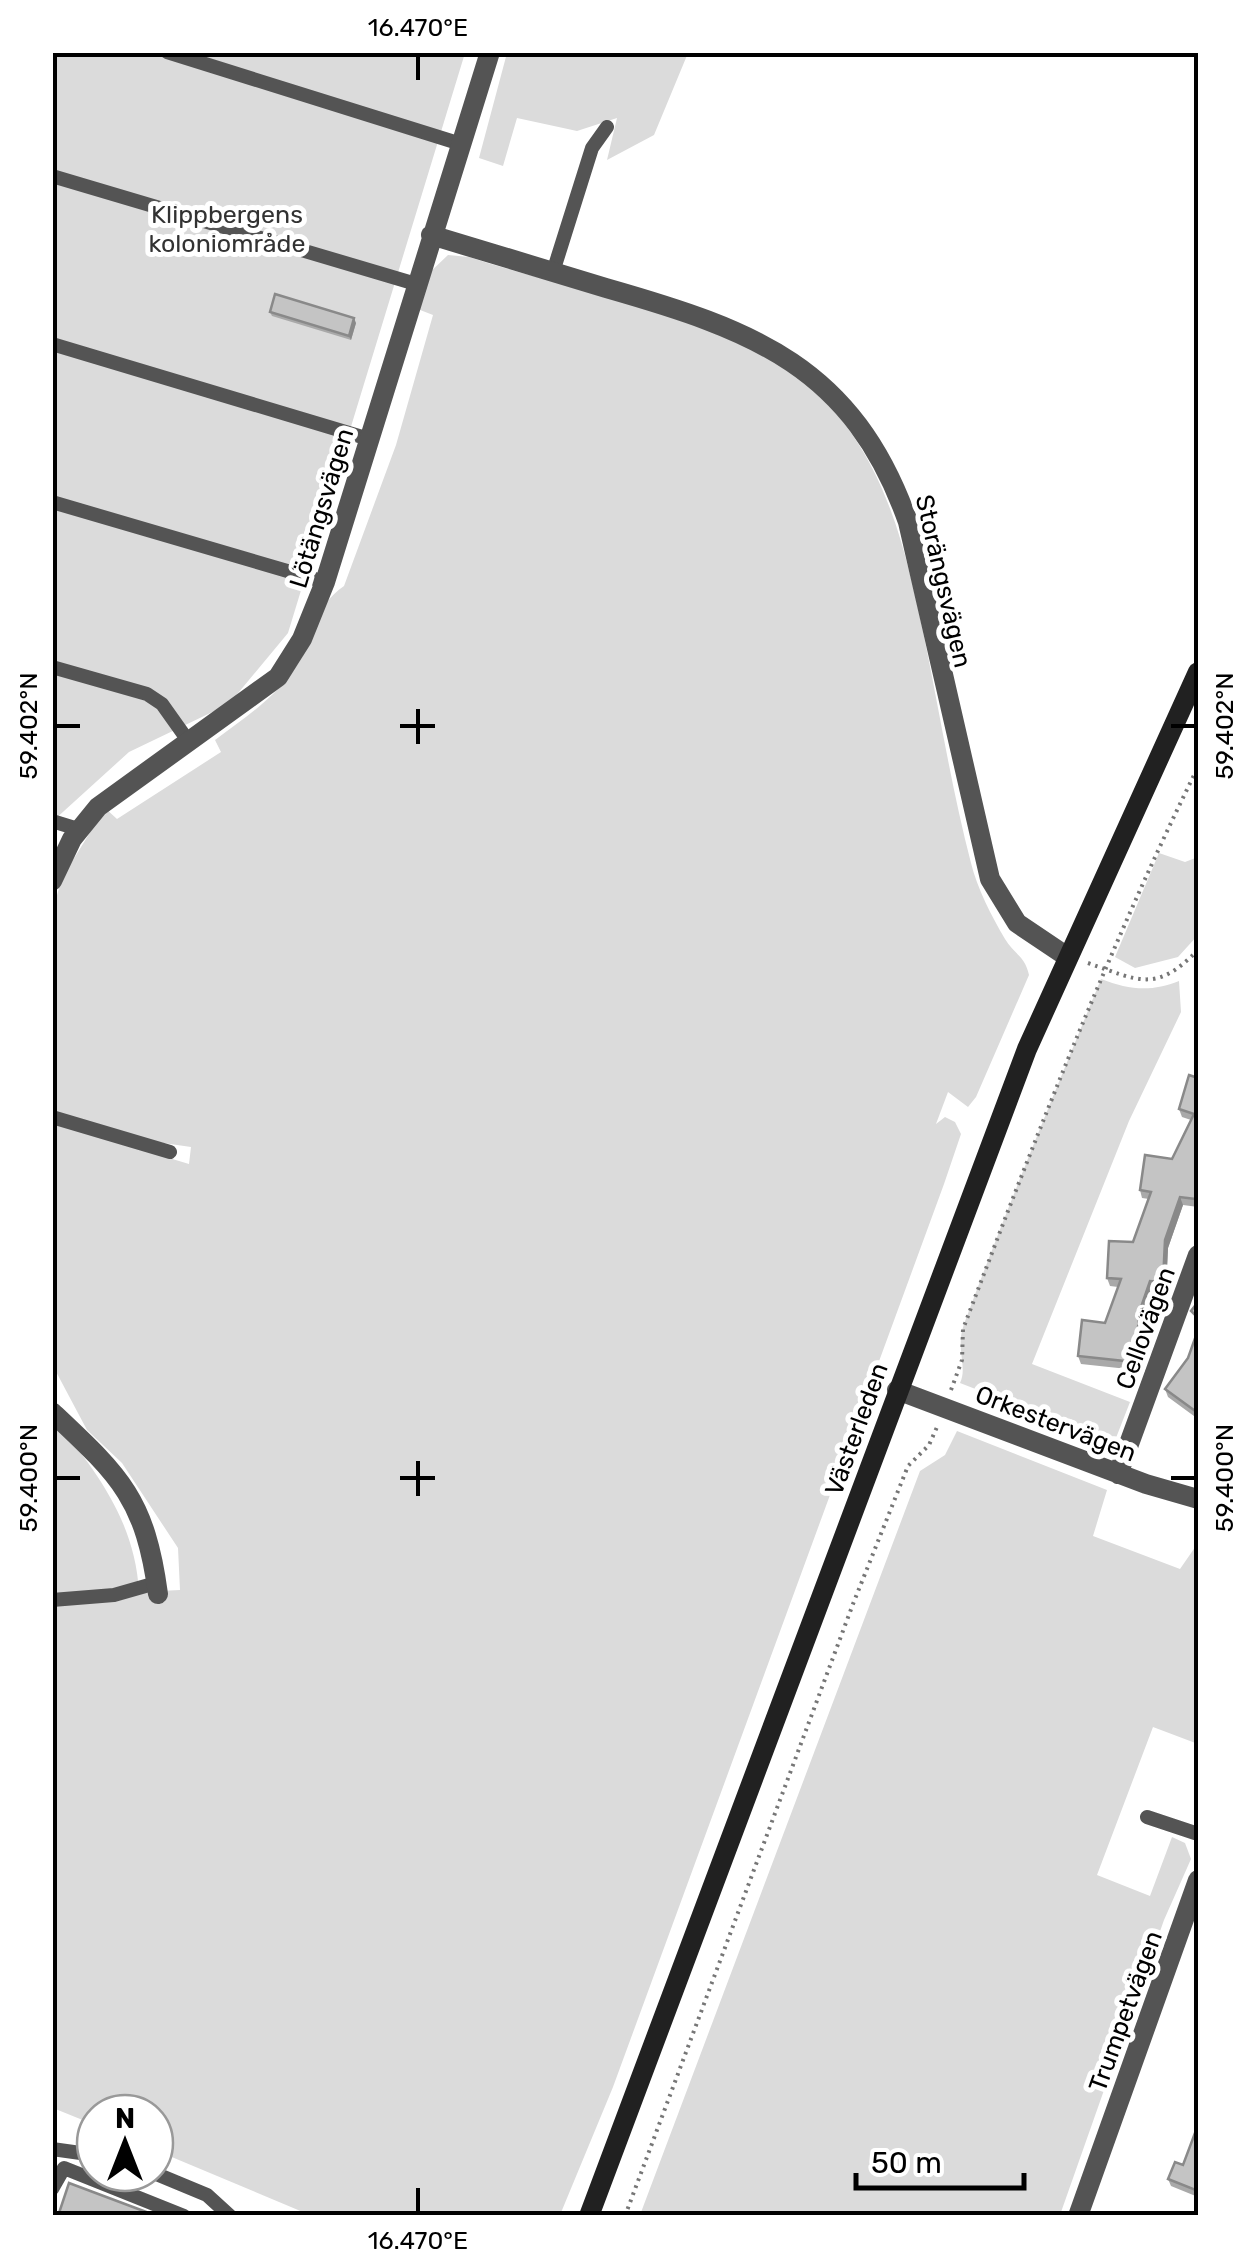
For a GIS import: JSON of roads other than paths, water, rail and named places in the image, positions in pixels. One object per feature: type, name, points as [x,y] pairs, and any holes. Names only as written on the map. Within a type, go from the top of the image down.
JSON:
[{"type":"main road","name":"Västerleden","points":[[589,2216],[898,1390],[1066,956],[1198,672]]},
{"type":"street","name":"Lötängsvägen","points":[[52,881],[78,830],[118,790],[278,677],[307,628],[325,582],[490,52]]},
{"type":"street","name":"Storängsvägen","points":[[432,235],[692,312],[753,337],[824,386],[868,438],[891,473],[908,522],[990,880],[1017,924],[1066,956]]},
{"type":"street","name":"Cellovägen","points":[[1118,1474],[1198,1255]]},
{"type":"street","name":"Orkestervägen","points":[[898,1390],[1118,1474],[1198,1499]]},
{"type":"street","points":[[52,1412],[118,1476],[131,1496],[151,1544],[157,1588]]},
{"type":"street","name":"Trumpetvägen","points":[[1083,2214],[1198,1880]]},
{"type":"lane","points":[[167,52],[461,144]]},
{"type":"lane","points":[[553,272],[592,148],[607,127]]},
{"type":"lane","points":[[52,176],[416,284]]},
{"type":"lane","points":[[52,344],[369,439]]},
{"type":"lane","points":[[52,502],[325,582]]},
{"type":"lane","points":[[52,667],[147,694],[162,704],[189,742]]},
{"type":"lane","points":[[52,821],[78,830]]},
{"type":"lane","points":[[52,1118],[170,1152]]},
{"type":"lane","points":[[52,1600],[157,1588]]},
{"type":"lane","points":[[1148,1817],[1198,1834]]},
{"type":"lane","points":[[52,2189],[64,2168],[184,2216]]},
{"type":"lane","points":[[175,2182],[206,2195],[230,2216]]},
{"type":"park label","name":"Klippbergens koloniområde","points":[[227,228]]}]
